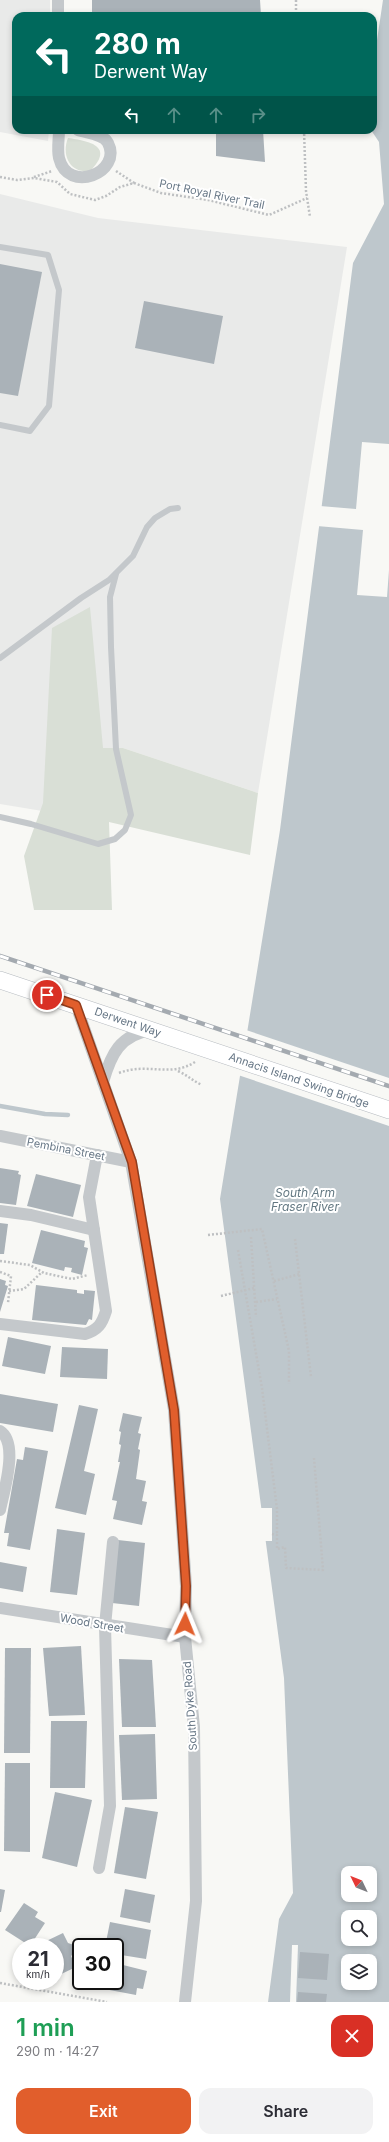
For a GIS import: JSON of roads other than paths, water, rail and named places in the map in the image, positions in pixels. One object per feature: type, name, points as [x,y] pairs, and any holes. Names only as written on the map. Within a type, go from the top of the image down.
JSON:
[{"type":"main road","name":"Derwent Way","points":[[0,980],[210,1050]]},
{"type":"main road","name":"Annacis Island Swing Bridge","points":[[210,1050],[389,1110]]},
{"type":"street","points":[[58,0],[58,12]]},
{"type":"street","points":[[59,134],[59,156],[64,167],[74,176],[83,178],[91,177],[99,173],[106,165],[110,151],[108,143],[101,136],[93,134]]},
{"type":"street","name":"South Dyke Road","points":[[76,1005],[132,1162],[174,1410],[186,1586],[185,1637],[194,1727],[196,1901],[184,2002]]},
{"type":"street","points":[[103,1082],[113,1054],[120,1045],[130,1036],[151,1030]]},
{"type":"street","name":"Pembina Street","points":[[0,1136],[132,1162]]},
{"type":"street","points":[[0,1324],[85,1334],[95,1330],[103,1322],[106,1311],[89,1197],[98,1155]]},
{"type":"street","points":[[0,1211],[31,1215],[94,1230]]},
{"type":"street","points":[[0,1431],[4,1434],[11,1454],[0,1510]]},
{"type":"street","points":[[99,1868],[110,1806],[104,1626],[113,1542]]},
{"type":"street","name":"Wood Street","points":[[0,1608],[104,1626],[185,1637]]},
{"type":"lane","points":[[0,247],[48,255],[59,290],[48,406],[30,431],[0,425]]},
{"type":"lane","points":[[0,658],[81,598],[109,580],[133,556],[147,527],[155,518],[170,510],[178,508]]},
{"type":"lane","points":[[0,817],[31,824],[98,844],[115,839],[125,830],[131,815],[116,749],[111,646],[110,597],[116,574]]},
{"type":"water","name":"South Arm Fraser River","points":[[383,0],[389,0],[389,2002],[268,2002],[279,1919],[293,1893],[284,1678],[220,1199],[280,830],[353,263],[384,204],[379,142],[374,134],[377,134],[377,40]]},
{"type":"waterway","points":[[0,1106],[45,1114],[68,1115]]},
{"type":"railway","points":[[0,956],[389,1086]]}]
